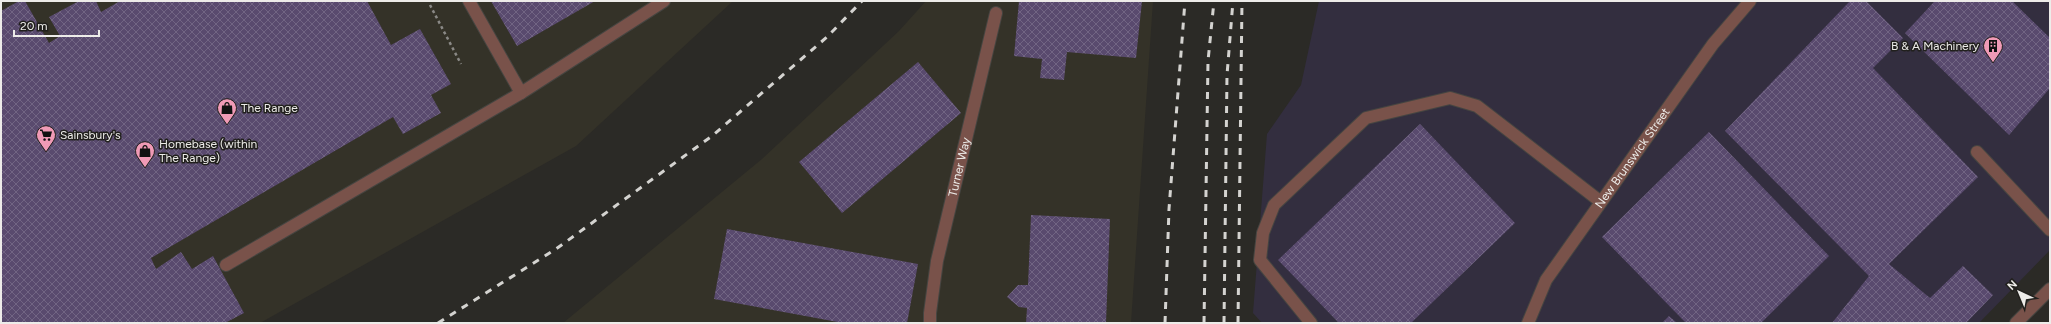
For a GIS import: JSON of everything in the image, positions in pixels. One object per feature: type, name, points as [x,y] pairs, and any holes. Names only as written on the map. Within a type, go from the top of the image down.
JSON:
[{"type":"street","points":[[469,1],[521,93]]},
{"type":"street","points":[[226,265],[521,93],[664,1]]},
{"type":"street","name":"New Brunswick Street","points":[[1528,323],[1546,280],[1712,44],[1750,1]]},
{"type":"street","name":"Turner Way","points":[[930,323],[937,261],[996,13]]},
{"type":"street","points":[[1311,323],[1260,260],[1263,233],[1274,205],[1366,118],[1450,98],[1477,106],[1601,202]]},
{"type":"street","points":[[1977,152],[2050,230]]},
{"type":"street","points":[[2016,323],[2050,289]]},
{"type":"path","points":[[430,5],[461,64]]},
{"type":"shaded area","points":[[1,1],[733,1],[576,146],[260,323],[1,323]]},
{"type":"shaded area","points":[[926,1],[1153,1],[1131,323],[563,323],[762,159],[899,31]]},
{"type":"shaded area","points":[[1319,1],[2050,1],[2050,250],[1979,323],[1262,323],[1253,313],[1267,134],[1301,85]]},
{"type":"building","name":"The Range","points":[[19,1],[25,1],[49,43],[60,36],[49,17],[79,1],[96,1],[101,12],[120,1],[367,1],[391,45],[420,29],[451,84],[431,95],[441,113],[403,134],[393,117],[151,258],[156,269],[181,252],[192,269],[213,256],[244,313],[225,323],[1,323],[1,11]]},
{"type":"building","points":[[491,1],[595,1],[517,46]]},
{"type":"building","points":[[1019,1],[1142,1],[1136,58],[1067,52],[1064,80],[1040,78],[1042,59],[1014,56]]},
{"type":"building","points":[[1850,1],[1866,1],[1903,38],[1873,68],[1978,177],[1889,264],[1930,298],[1963,266],[1993,295],[1966,323],[1832,323],[1869,276],[1725,131]]},
{"type":"building","name":"B & A Machinery","points":[[1935,1],[2012,1],[2050,38],[2050,88],[2009,135],[1905,33]]},
{"type":"building","points":[[918,62],[961,113],[842,213],[799,162]]},
{"type":"building","points":[[1420,124],[1515,223],[1411,323],[1339,323],[1278,260]]},
{"type":"building","points":[[1709,132],[1829,256],[1761,323],[1686,323],[1602,237]]},
{"type":"building","points":[[1031,215],[1110,219],[1106,323],[1026,323],[1027,308],[1019,307],[1007,297],[1018,285],[1028,285]]},
{"type":"building","points":[[727,229],[918,264],[907,323],[843,323],[714,299]]},
{"type":"building","points":[[1669,316],[1677,323],[1662,323]]},
{"type":"railway","points":[[438,323],[556,249],[712,136],[827,37],[862,1]]},
{"type":"railway","points":[[1165,323],[1169,209],[1185,1]]},
{"type":"railway","points":[[1204,323],[1208,61],[1214,1]]},
{"type":"railway","points":[[1224,323],[1227,75],[1233,1]]},
{"type":"railway","points":[[1238,323],[1242,1]]},
{"type":"place","name":"B & A Machinery","points":[[1993,63]]},
{"type":"place","name":"The Range","points":[[227,125]]},
{"type":"place","name":"Sainsbury's","points":[[46,152]]},
{"type":"place","name":"Homebase (within The Range)","points":[[145,168]]}]
